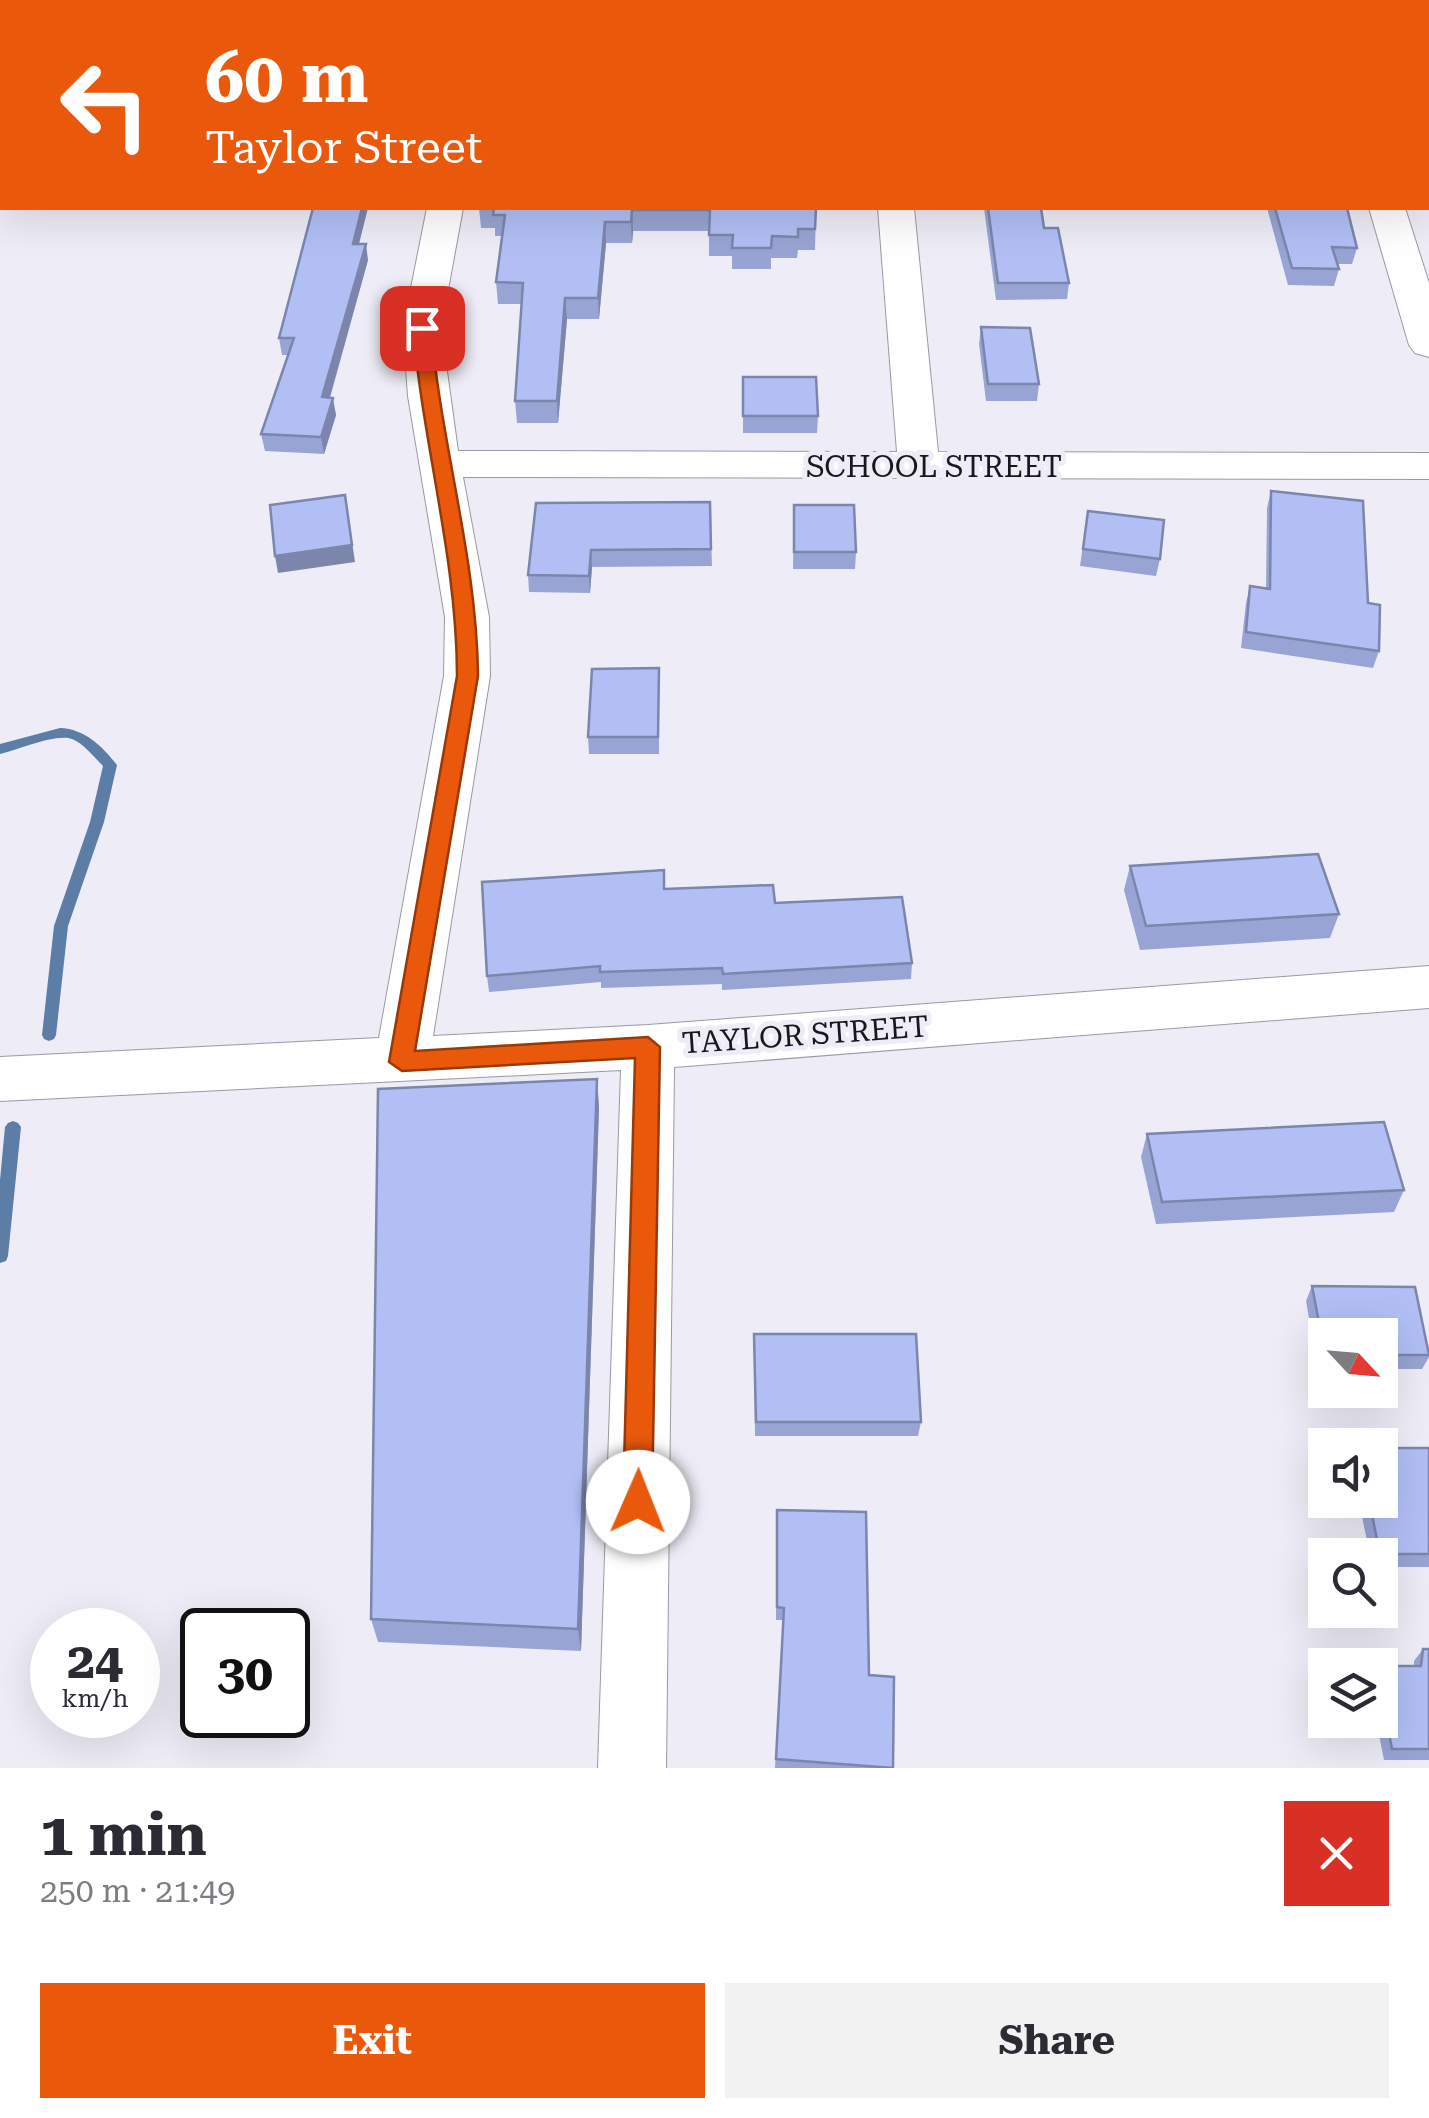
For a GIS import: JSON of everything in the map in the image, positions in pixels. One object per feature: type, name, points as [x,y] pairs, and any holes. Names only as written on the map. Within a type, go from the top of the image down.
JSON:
[{"type":"street","points":[[402,1062],[467,676],[467,617],[439,464],[422,328],[444,210]]},
{"type":"street","points":[[896,210],[919,468]]},
{"type":"street","points":[[1388,210],[1429,346]]},
{"type":"street","name":"SCHOOL STREET","points":[[439,464],[919,468],[1429,466]]},
{"type":"street","name":"TAYLOR STREET","points":[[0,1079],[648,1047],[1429,987]]},
{"type":"street","points":[[632,1768],[648,1047]]},
{"type":"building","points":[[312,210],[362,210],[353,244],[366,244],[322,397],[333,398],[321,437],[261,434],[294,338],[279,338]]},
{"type":"building","points":[[494,210],[632,210],[631,222],[605,222],[598,298],[565,298],[557,401],[515,401],[523,283],[496,282],[505,215],[493,215]]},
{"type":"building","points":[[710,210],[816,210],[815,229],[798,229],[798,237],[772,236],[771,248],[732,248],[733,235],[709,235]]},
{"type":"building","points":[[988,210],[1041,210],[1044,228],[1058,228],[1069,283],[998,283]]},
{"type":"building","points":[[1276,210],[1348,210],[1357,248],[1332,247],[1339,269],[1292,268]]},
{"type":"building","points":[[981,327],[1030,328],[1039,384],[988,384]]},
{"type":"building","points":[[743,377],[816,377],[818,416],[743,416]]},
{"type":"building","points":[[1271,491],[1363,501],[1368,603],[1380,605],[1379,651],[1246,632],[1250,586],[1270,589]]},
{"type":"building","points":[[345,495],[352,545],[275,556],[270,505]]},
{"type":"building","points":[[710,502],[711,549],[591,550],[589,576],[528,575],[536,503]]},
{"type":"building","points":[[794,505],[854,505],[856,552],[794,552]]},
{"type":"building","points":[[1088,511],[1164,520],[1160,559],[1083,549]]},
{"type":"building","points":[[659,668],[658,737],[588,737],[592,669]]},
{"type":"building","points":[[1318,854],[1339,914],[1146,926],[1130,866]]},
{"type":"building","points":[[664,870],[664,889],[773,885],[775,903],[902,897],[912,963],[723,974],[722,968],[600,972],[600,966],[487,976],[482,882]]},
{"type":"building","points":[[597,1079],[578,1629],[371,1619],[378,1089]]},
{"type":"building","points":[[1384,1122],[1404,1190],[1162,1202],[1147,1134]]},
{"type":"building","points":[[1312,1286],[1415,1287],[1429,1355],[1398,1355],[1398,1318],[1318,1318]]},
{"type":"building","points":[[754,1334],[916,1334],[921,1422],[756,1422]]},
{"type":"building","points":[[1398,1448],[1429,1448],[1429,1554],[1398,1554],[1398,1538],[1377,1538],[1373,1518],[1398,1518]]},
{"type":"building","points":[[777,1510],[866,1512],[869,1675],[894,1677],[893,1768],[776,1759],[784,1608],[777,1607]]},
{"type":"building","points":[[1423,1649],[1429,1649],[1429,1749],[1392,1749],[1390,1738],[1398,1738],[1398,1666],[1421,1666]]},
{"type":"waterway","points":[[0,749],[60,732],[70,733],[94,748],[110,765],[97,822],[61,926],[49,1035]]},
{"type":"waterway","points":[[0,1256],[13,1127]]},
{"type":"route","points":[[422,328],[428,396],[467,617],[467,676],[402,1062],[648,1047],[638,1502]]}]
